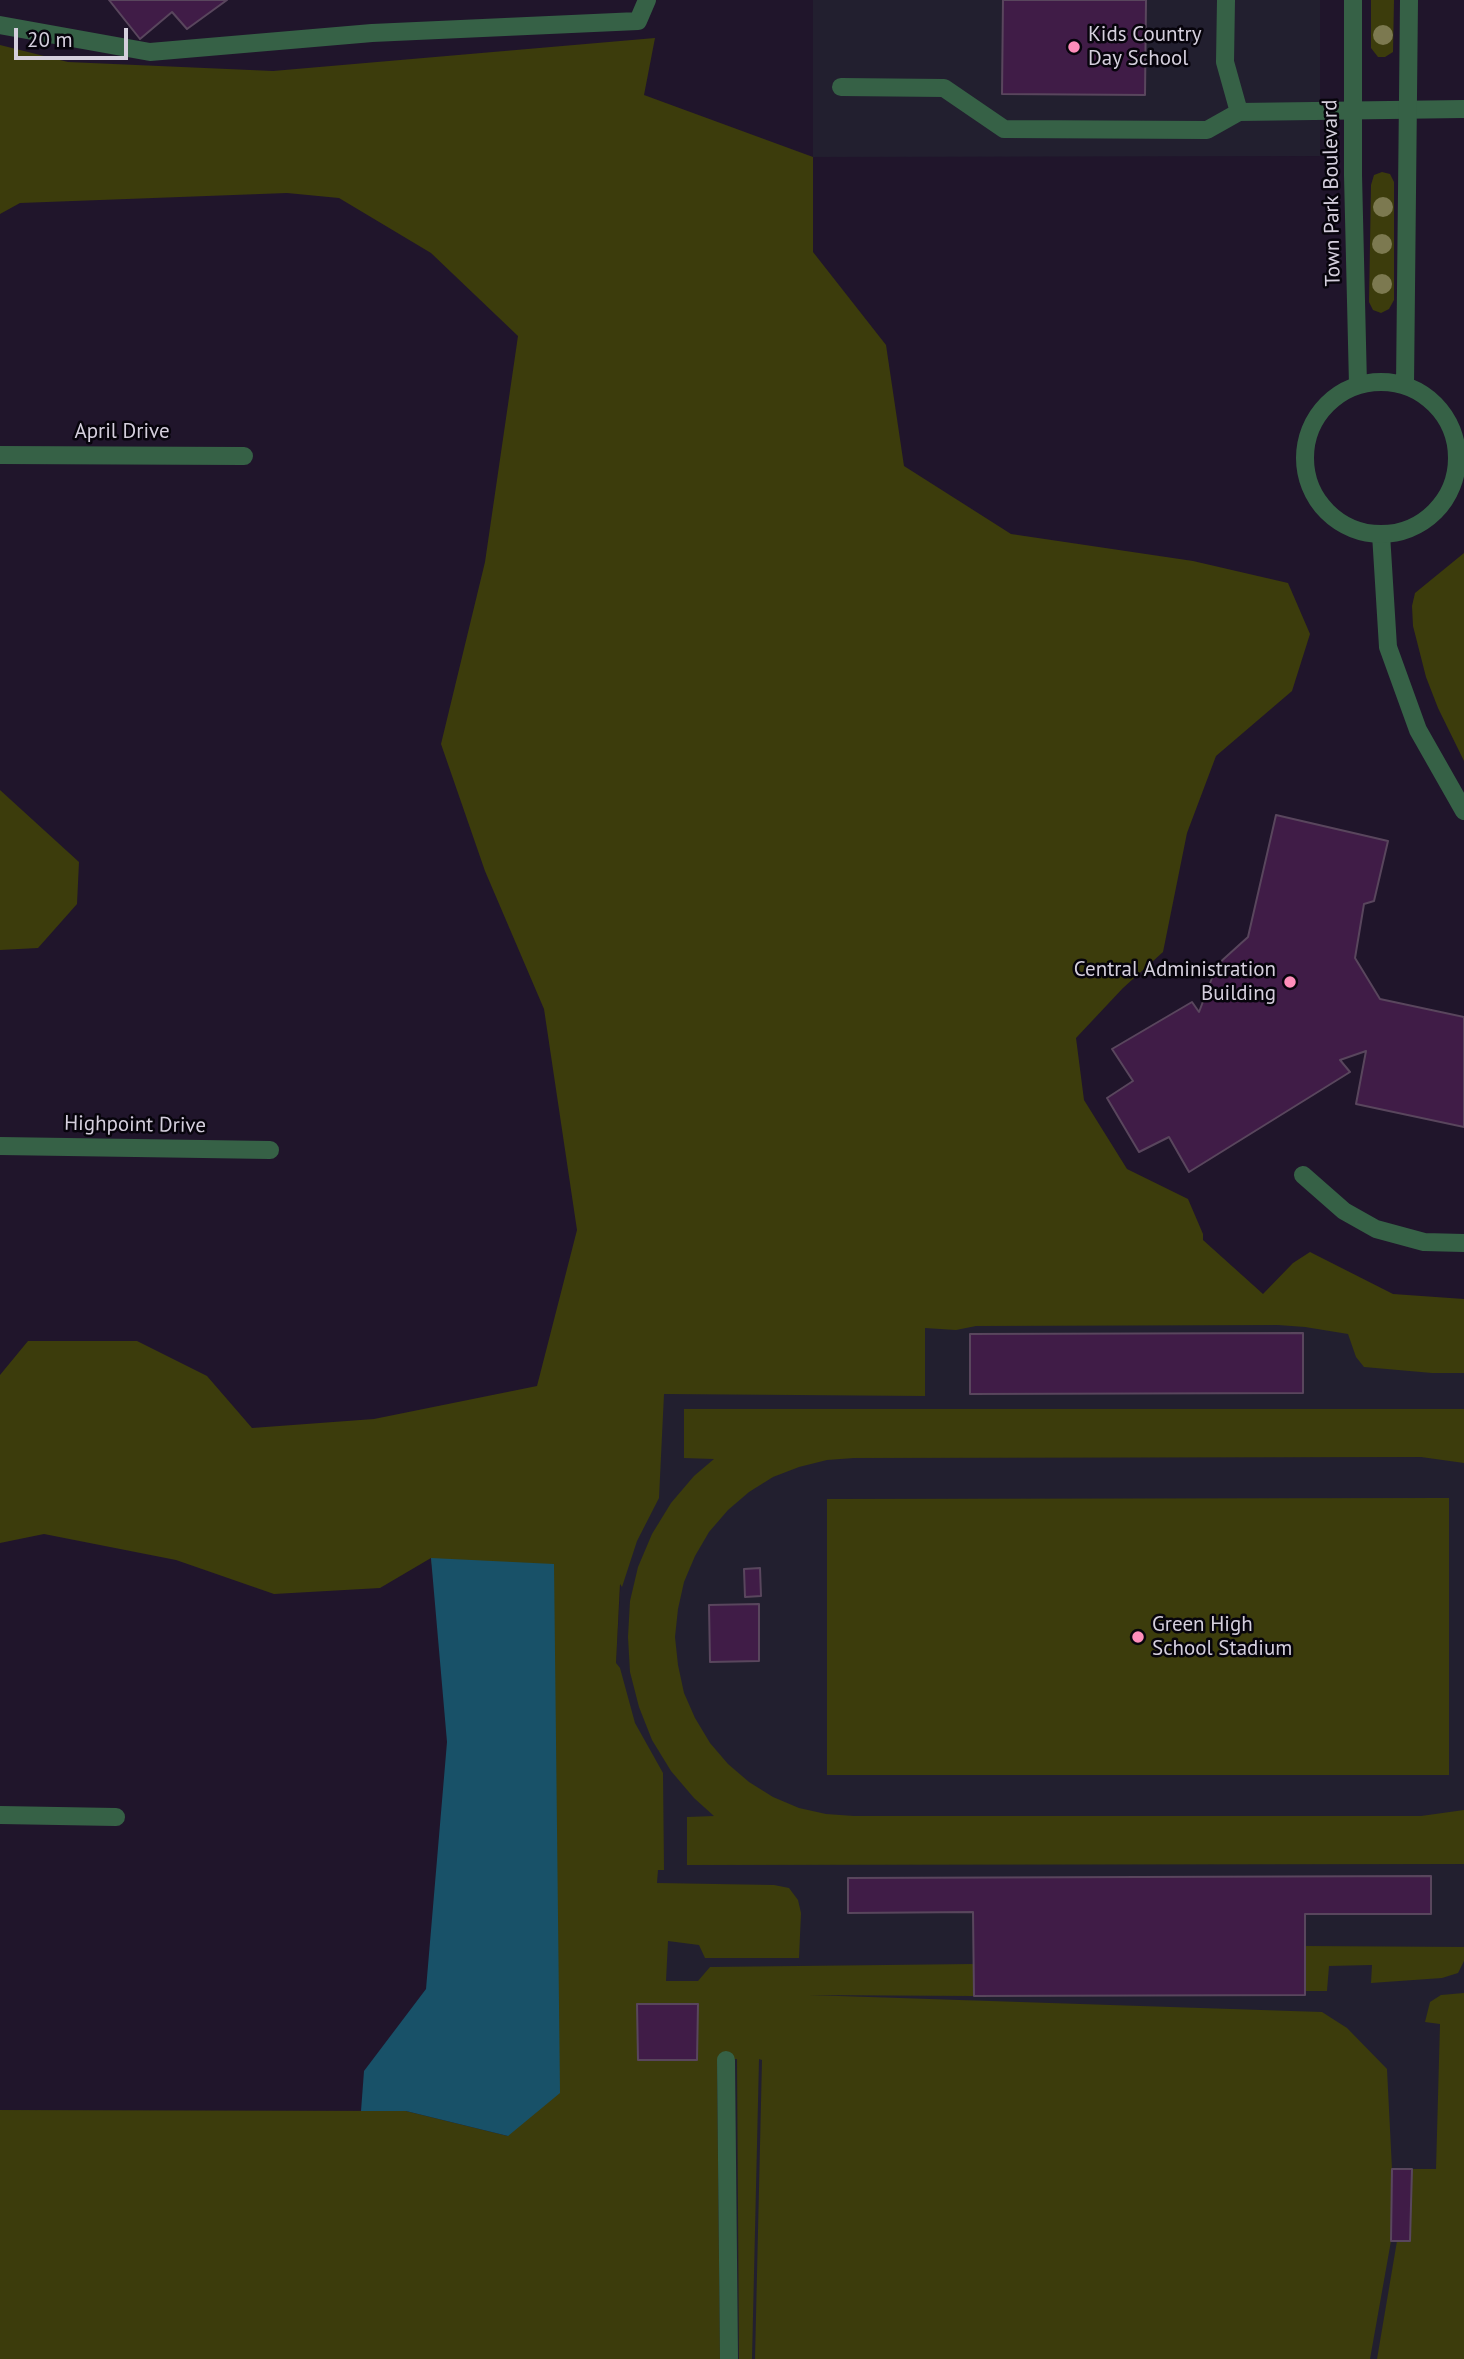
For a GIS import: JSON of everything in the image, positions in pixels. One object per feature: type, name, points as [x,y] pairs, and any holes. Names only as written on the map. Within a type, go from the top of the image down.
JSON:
[{"type":"street","points":[[0,25],[150,52],[372,33],[638,22],[647,0]]},
{"type":"street","points":[[1226,0],[1225,62],[1238,112]]},
{"type":"street","name":"Town Park Boulevard","points":[[1353,0],[1358,385]]},
{"type":"street","points":[[1405,385],[1409,0]]},
{"type":"street","points":[[841,87],[944,88],[1004,129],[1207,130],[1238,112],[1464,108]]},
{"type":"street","points":[[1381,382],[1405,385],[1427,397],[1444,415],[1455,438],[1457,464],[1451,489],[1438,510],[1418,526],[1394,534],[1368,534],[1345,525],[1325,510],[1311,488],[1306,464],[1308,438],[1318,415],[1336,397],[1358,385],[1381,382]]},
{"type":"street","name":"April Drive","points":[[0,455],[244,456]]},
{"type":"street","points":[[1381,534],[1388,647],[1418,730],[1464,811]]},
{"type":"street","name":"Highpoint Drive","points":[[0,1146],[270,1150]]},
{"type":"street","points":[[1303,1175],[1344,1211],[1376,1229],[1424,1242],[1464,1243]]},
{"type":"street","points":[[0,1815],[116,1817]]},
{"type":"street","points":[[726,2060],[729,2359]]},
{"type":"shaded area","points":[[813,0],[1320,0],[1320,156],[813,157]]},
{"type":"shaded area","points":[[1371,0],[1394,0],[1393,52],[1385,57],[1378,57],[1371,48]]},
{"type":"shaded area","points":[[655,38],[644,95],[813,157],[813,252],[886,345],[904,466],[1011,534],[1193,561],[1288,583],[1310,634],[1292,691],[1216,756],[1187,833],[1163,952],[1123,988],[1076,1038],[1084,1100],[1127,1169],[1188,1199],[1203,1240],[1263,1294],[1293,1263],[1310,1252],[1393,1294],[1464,1299],[1464,1373],[1364,1367],[1356,1357],[1348,1334],[1305,1327],[976,1326],[956,1330],[925,1328],[925,1396],[664,1394],[659,1498],[637,1541],[622,1587],[620,1584],[616,1663],[620,1668],[635,1723],[663,1773],[664,1870],[658,1870],[657,1883],[774,1885],[789,1888],[798,1900],[801,1913],[799,1958],[705,1958],[699,1945],[668,1941],[666,1981],[698,1981],[710,1967],[973,1964],[974,1996],[809,1995],[1322,2012],[1347,2028],[1387,2069],[1392,2169],[1391,2241],[1370,2359],[755,2359],[762,2060],[759,2059],[752,2359],[739,2359],[737,2059],[717,2060],[720,2359],[0,2359],[0,2110],[406,2111],[508,2136],[431,1558],[380,1588],[274,1594],[176,1560],[44,1534],[0,1543],[0,1375],[28,1341],[137,1341],[207,1376],[252,1428],[374,1419],[537,1386],[577,1230],[544,1009],[485,871],[441,744],[485,562],[518,336],[431,253],[339,198],[287,193],[20,203],[0,214],[0,45],[68,62],[273,71]],"holes":[[[637,2004],[698,2004],[697,2059],[638,2060]]]},
{"type":"shaded area","points":[[1382,172],[1390,174],[1394,182],[1394,300],[1389,309],[1381,313],[1373,310],[1369,302],[1371,185],[1374,175]]},
{"type":"shaded area","points":[[1464,553],[1464,761],[1426,677],[1413,626],[1412,606],[1415,593]]},
{"type":"shaded area","points":[[0,790],[79,862],[77,904],[38,948],[0,950]]},
{"type":"shaded area","points":[[636,1313],[1464,1314],[1464,2359],[576,2359]]},
{"type":"shaded area","points":[[684,1409],[1464,1409],[1464,1463],[1421,1457],[854,1458],[827,1460],[799,1467],[773,1477],[749,1492],[728,1510],[709,1532],[684,1582],[675,1637],[684,1693],[710,1743],[728,1764],[749,1782],[773,1797],[799,1808],[854,1816],[1421,1816],[1464,1810],[1464,1864],[687,1865],[687,1817],[714,1816],[671,1771],[652,1740],[639,1707],[630,1672],[628,1637],[630,1601],[638,1567],[652,1534],[671,1503],[694,1476],[714,1459],[684,1458]]},
{"type":"shaded area","name":"Green High School Stadium","points":[[1449,1498],[1449,1775],[827,1775],[827,1499]]},
{"type":"shaded area","points":[[1305,1946],[1464,1947],[1464,1961],[1458,1973],[1442,1978],[1371,1983],[1372,1965],[1329,1966],[1327,1991],[1305,1991]]},
{"type":"shaded area","points":[[1464,1993],[1464,2359],[1377,2359],[1397,2241],[1410,2241],[1412,2169],[1436,2169],[1440,2024],[1425,2022],[1430,2002],[1441,1995]]},
{"type":"water","points":[[431,1558],[554,1564],[560,2093],[508,2136],[406,2111],[361,2111],[364,2071],[426,1989],[447,1742]]},
{"type":"building","points":[[109,0],[227,0],[187,29],[172,12],[140,39]]},
{"type":"building","name":"Kids Country Day School","points":[[1003,0],[1146,0],[1145,95],[1002,94]]},
{"type":"building","name":"Central Administration Building","points":[[1276,815],[1388,841],[1374,901],[1364,904],[1355,958],[1380,999],[1464,1017],[1464,1127],[1356,1104],[1366,1051],[1340,1060],[1350,1072],[1189,1172],[1169,1137],[1139,1152],[1107,1098],[1133,1081],[1112,1049],[1192,1002],[1199,1012],[1217,965],[1248,937]]},
{"type":"building","points":[[1303,1333],[1303,1393],[970,1394],[970,1334]]},
{"type":"building","points":[[760,1568],[761,1596],[745,1597],[744,1569]]},
{"type":"building","points":[[759,1604],[759,1661],[710,1662],[709,1605]]},
{"type":"building","points":[[1431,1876],[1431,1914],[1305,1914],[1305,1995],[974,1996],[973,1912],[848,1913],[848,1878]]},
{"type":"building","points":[[637,2004],[698,2004],[697,2060],[638,2060]]},
{"type":"building","points":[[1392,2169],[1412,2169],[1410,2241],[1391,2241]]},
{"type":"place","name":"Kids Country Day School","points":[[1074,47]]},
{"type":"place","name":"Central Administration Building","points":[[1290,982]]},
{"type":"place","name":"Green High School Stadium","points":[[1138,1637]]}]
